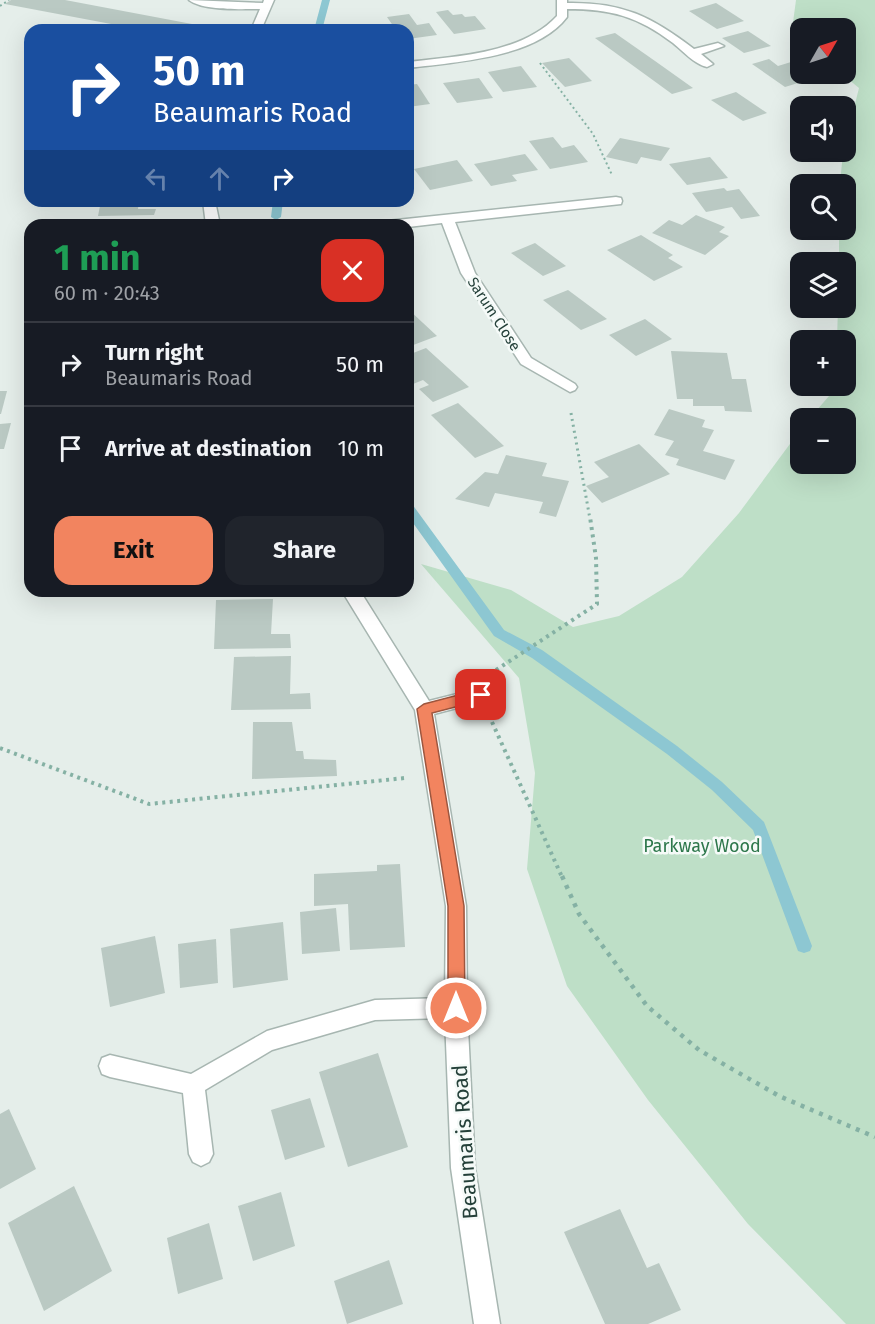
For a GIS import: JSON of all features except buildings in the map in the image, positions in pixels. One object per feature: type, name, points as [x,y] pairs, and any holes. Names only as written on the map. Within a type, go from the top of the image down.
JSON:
[{"type":"street","points":[[194,0],[223,5],[267,3],[258,24]]},
{"type":"street","points":[[414,64],[498,52],[525,43],[545,33],[559,21],[563,3],[607,7],[631,13],[650,22],[707,64]]},
{"type":"street","points":[[692,53],[718,46]]},
{"type":"street","points":[[414,222],[616,201]]},
{"type":"street","name":"Sarum Close","points":[[447,218],[468,273],[526,362],[570,387]]},
{"type":"street","name":"Beaumaris Road","points":[[355,597],[424,709],[456,906],[456,1008],[463,1168],[487,1324]]},
{"type":"street","points":[[424,709],[481,695]]},
{"type":"street","points":[[110,1066],[193,1085],[267,1041],[375,1010],[456,1008]]},
{"type":"street","points":[[193,1085],[201,1154]]},
{"type":"path","points":[[0,6],[9,0]]},
{"type":"path","points":[[525,43],[593,134],[620,192],[616,201]]},
{"type":"path","points":[[519,653],[537,644],[597,604],[598,586],[594,547],[571,413],[570,387]]},
{"type":"path","points":[[481,695],[579,914],[647,1006],[699,1050],[779,1096],[875,1137]]},
{"type":"path","points":[[0,748],[149,804],[434,775]]},
{"type":"green space","name":"Parkway Wood","points":[[796,0],[875,0],[875,1324],[846,1324],[748,1224],[648,1100],[567,986],[527,869],[535,773],[519,678],[421,564],[511,590],[573,627],[619,616],[682,577],[739,513],[790,444],[790,474],[856,474],[856,408],[819,408],[829,396],[856,396],[856,330],[837,330],[838,318],[856,318],[856,252],[839,252],[839,240],[856,240],[856,174],[841,174],[842,162],[856,162],[856,100],[859,88],[854,84],[856,84],[856,18],[794,18]]},
{"type":"waterway","points":[[320,24],[326,0]]},
{"type":"waterway","points":[[276,217],[277,207]]},
{"type":"waterway","points":[[414,515],[499,633],[537,654],[672,750],[717,786],[759,826],[804,946]]},
{"type":"route","points":[[456,1008],[456,906],[424,709],[481,695]]}]
